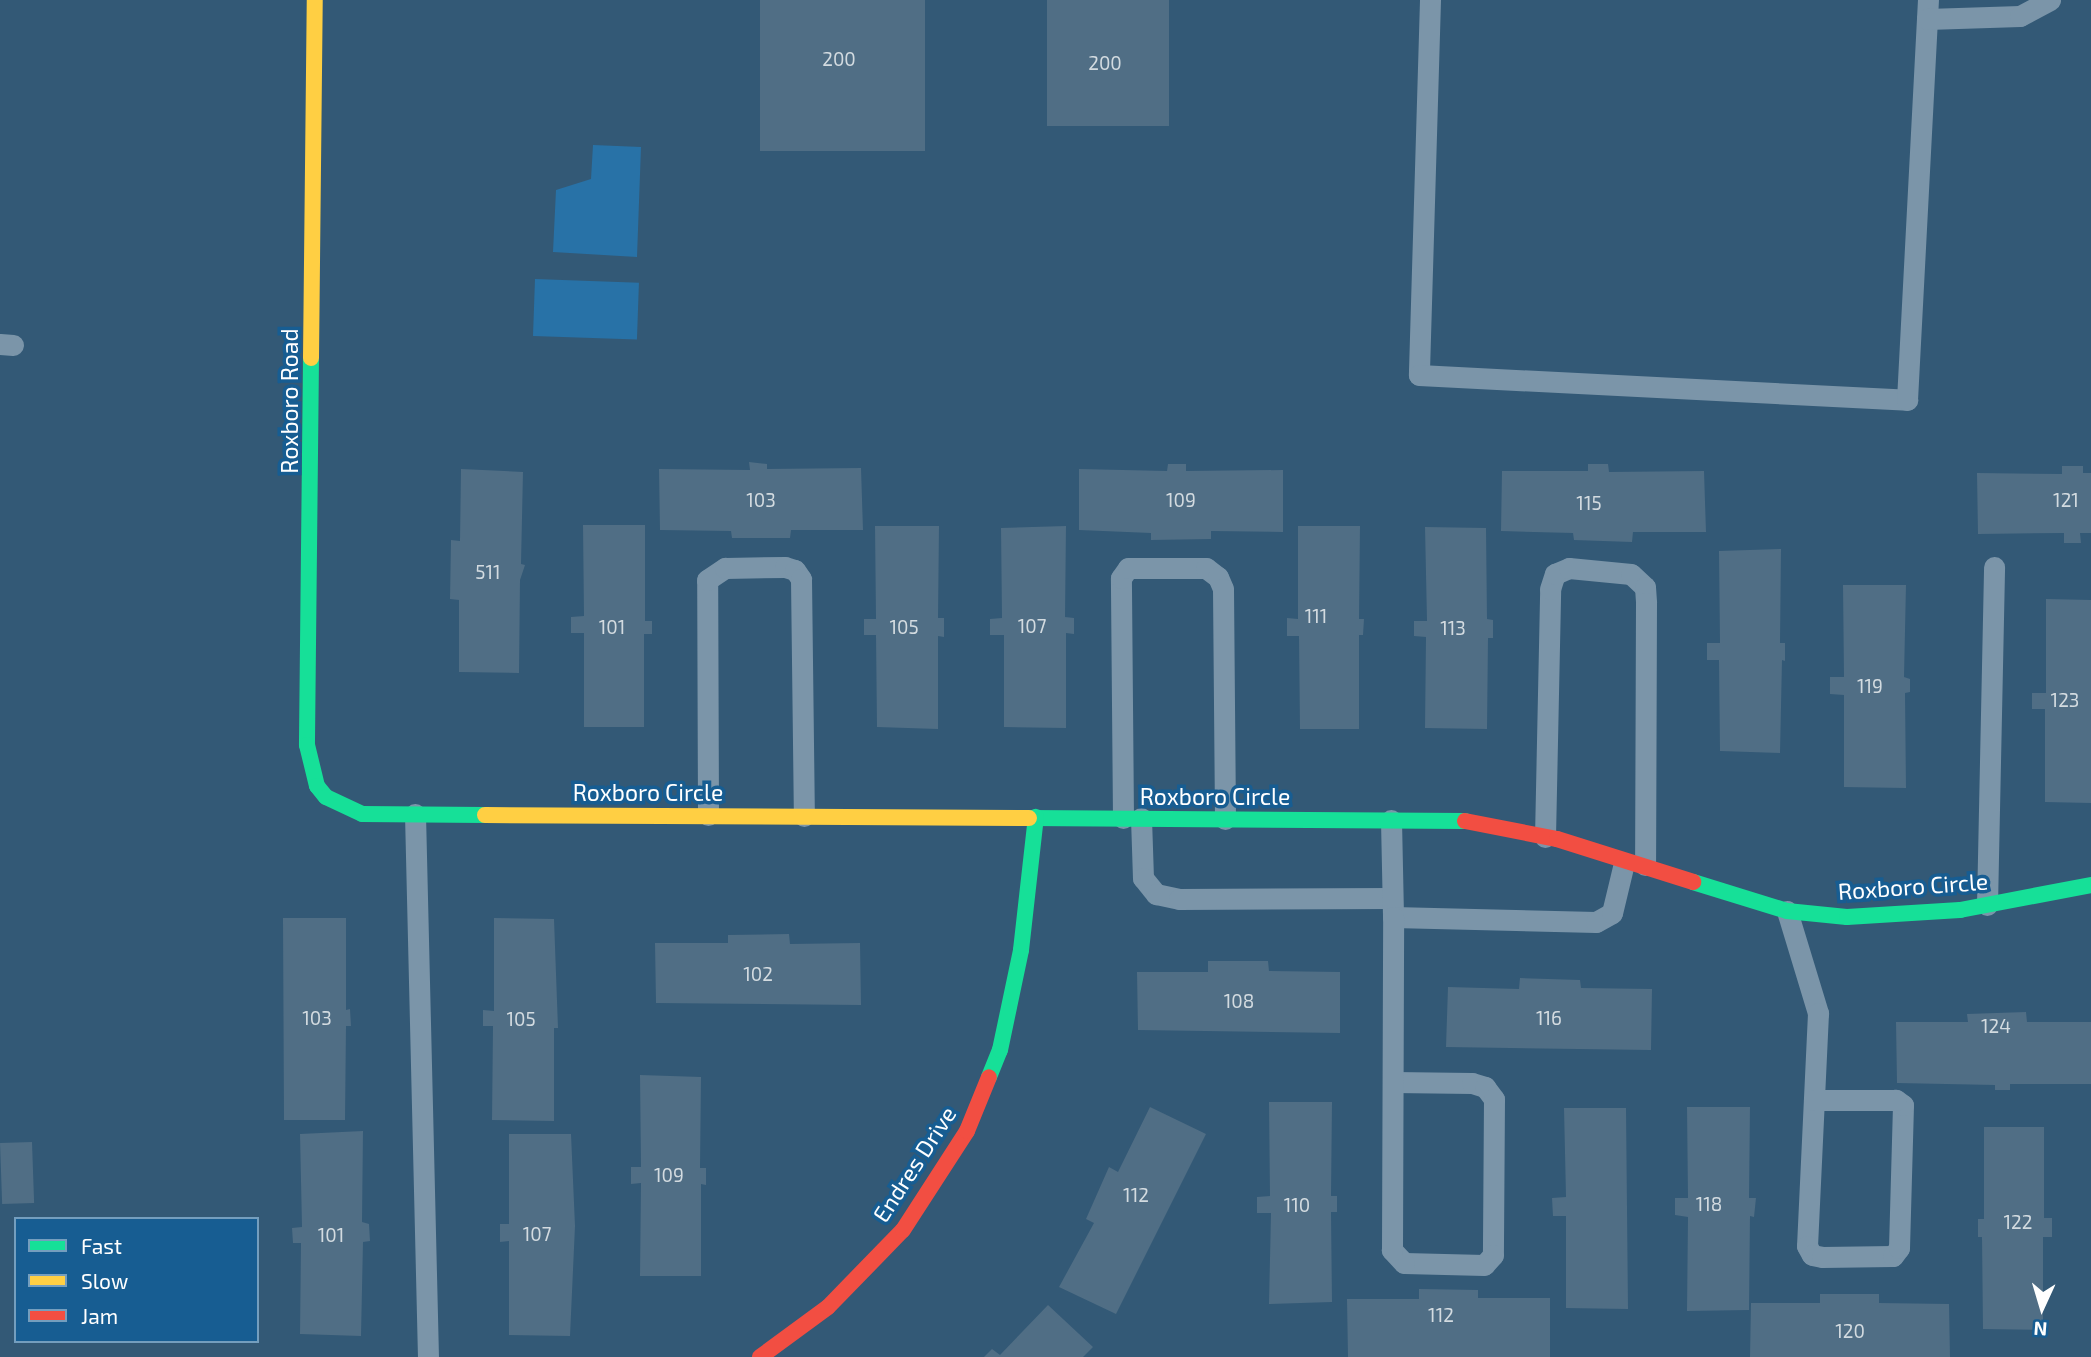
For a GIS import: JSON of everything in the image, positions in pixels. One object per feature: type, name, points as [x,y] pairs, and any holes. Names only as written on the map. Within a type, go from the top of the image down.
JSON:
[{"type":"street","name":"Roxboro Road","points":[[315,0],[307,745],[317,786],[326,797]]},
{"type":"street","name":"Roxboro Circle","points":[[326,797],[362,814],[1461,820],[1545,837],[1787,911],[1847,917],[1987,905],[2091,885]]},
{"type":"street","name":"Endres Drive","points":[[760,1357],[828,1307],[903,1230],[967,1131],[1000,1050],[1021,950],[1036,817]]},
{"type":"lane","points":[[1430,0],[1419,375],[1907,400],[1927,9],[2020,16],[2050,0]]},
{"type":"lane","points":[[708,816],[707,580],[725,568],[785,567],[795,570],[801,579],[804,816]]},
{"type":"lane","points":[[1987,905],[1994,567]]},
{"type":"lane","points":[[1225,819],[1223,589],[1218,577],[1206,568],[1128,568],[1121,578],[1132,818],[1143,878],[1156,894],[1179,899],[1392,907],[1596,922],[1612,913],[1634,864],[1646,603],[1645,587],[1631,574],[1569,568],[1555,574],[1550,589],[1545,837]]},
{"type":"lane","points":[[415,814],[428,1357]]},
{"type":"lane","points":[[1391,820],[1392,1250],[1404,1263],[1484,1265],[1493,1255],[1494,1098],[1485,1087],[1472,1083],[1392,1082]]},
{"type":"lane","points":[[1787,911],[1818,1013],[1807,1246],[1812,1255],[1822,1257],[1893,1256],[1899,1248],[1903,1105],[1896,1100],[1814,1100]]},
{"type":"shaded area","points":[[593,145],[641,147],[637,257],[553,252],[556,190],[591,179]]},
{"type":"shaded area","points":[[535,279],[639,283],[637,340],[533,336]]},
{"type":"building","points":[[760,0],[925,0],[925,151],[760,151]]},
{"type":"building","points":[[1047,0],[1169,0],[1169,126],[1047,126]]},
{"type":"building","points":[[749,462],[767,464],[767,469],[861,468],[863,530],[791,530],[790,538],[732,538],[731,531],[660,530],[659,469],[750,470]]},
{"type":"building","points":[[1168,464],[1186,464],[1186,471],[1283,470],[1283,532],[1211,531],[1211,539],[1151,540],[1151,533],[1079,530],[1079,469],[1167,471]]},
{"type":"building","points":[[1588,464],[1608,464],[1609,472],[1704,471],[1706,532],[1633,532],[1632,542],[1574,540],[1573,533],[1501,531],[1502,471],[1588,471]]},
{"type":"building","points":[[2062,466],[2083,466],[2083,473],[2091,473],[2091,533],[2080,533],[2081,543],[2064,543],[2064,533],[1978,534],[1977,473],[2062,474]]},
{"type":"building","points":[[461,469],[523,472],[521,564],[525,565],[520,580],[519,673],[459,672],[459,600],[450,599],[451,540],[460,541]]},
{"type":"building","points":[[583,525],[645,525],[645,621],[652,621],[652,634],[644,634],[644,727],[584,727],[584,633],[571,633],[571,617],[584,616]]},
{"type":"building","points":[[875,526],[939,526],[938,618],[944,618],[944,637],[938,636],[938,729],[877,727],[876,635],[864,635],[864,619],[876,619]]},
{"type":"building","points":[[1066,526],[1065,617],[1074,618],[1074,634],[1066,633],[1066,728],[1004,727],[1004,635],[990,635],[990,619],[1002,618],[1001,528]]},
{"type":"building","points":[[1298,526],[1360,526],[1359,619],[1364,619],[1363,635],[1359,635],[1359,729],[1300,729],[1299,636],[1287,636],[1287,618],[1298,619]]},
{"type":"building","points":[[1425,527],[1486,528],[1487,619],[1493,620],[1493,638],[1488,638],[1487,729],[1425,728],[1426,637],[1414,636],[1414,621],[1427,621]]},
{"type":"building","points":[[1781,549],[1780,643],[1785,643],[1785,661],[1782,660],[1780,753],[1720,751],[1719,660],[1707,660],[1707,643],[1720,643],[1719,551]]},
{"type":"building","points":[[1843,585],[1906,585],[1904,677],[1910,679],[1910,692],[1905,693],[1906,788],[1844,787],[1844,695],[1830,694],[1830,677],[1844,677]]},
{"type":"building","points":[[2046,599],[2091,600],[2091,803],[2045,802],[2045,709],[2032,709],[2032,693],[2046,693]]},
{"type":"building","points":[[283,918],[346,918],[346,1010],[350,1009],[351,1026],[346,1026],[345,1120],[284,1120]]},
{"type":"building","points":[[494,918],[554,919],[558,1028],[554,1028],[554,1121],[492,1120],[493,1026],[483,1026],[483,1010],[494,1011]]},
{"type":"building","points":[[789,934],[790,944],[860,943],[861,1005],[656,1003],[655,943],[728,943],[728,935]]},
{"type":"building","points":[[1208,961],[1268,961],[1269,971],[1340,972],[1340,1033],[1138,1030],[1137,972],[1208,972]]},
{"type":"building","points":[[1520,978],[1580,980],[1581,988],[1652,989],[1651,1050],[1446,1047],[1448,987],[1519,989]]},
{"type":"building","points":[[2026,1012],[2027,1022],[2091,1022],[2091,1084],[2010,1084],[2010,1090],[1995,1090],[1995,1085],[1897,1083],[1896,1022],[1968,1022],[1967,1014]]},
{"type":"building","points":[[640,1075],[701,1077],[700,1168],[706,1168],[706,1185],[701,1184],[701,1276],[640,1276],[641,1183],[631,1184],[631,1167],[641,1167]]},
{"type":"building","points":[[1269,1102],[1332,1102],[1331,1196],[1337,1196],[1337,1212],[1331,1212],[1332,1302],[1269,1304],[1271,1213],[1257,1213],[1257,1197],[1270,1196]]},
{"type":"building","points":[[1150,1107],[1206,1134],[1116,1314],[1059,1287],[1094,1223],[1086,1219],[1109,1167],[1118,1172]]},
{"type":"building","points":[[1687,1107],[1750,1107],[1749,1198],[1756,1198],[1754,1217],[1750,1216],[1749,1310],[1687,1311],[1688,1217],[1675,1215],[1675,1198],[1688,1198]]},
{"type":"building","points":[[1564,1108],[1626,1108],[1628,1309],[1566,1308],[1566,1216],[1553,1216],[1552,1198],[1566,1197]]},
{"type":"building","points":[[1984,1127],[2044,1127],[2044,1218],[2052,1218],[2052,1237],[2043,1237],[2043,1330],[1983,1329],[1982,1237],[1978,1237],[1978,1219],[1984,1219]]},
{"type":"building","points":[[363,1131],[362,1222],[369,1224],[370,1241],[363,1242],[361,1336],[300,1334],[301,1243],[293,1243],[292,1228],[302,1227],[300,1134]]},
{"type":"building","points":[[509,1134],[571,1134],[575,1226],[570,1336],[509,1335],[509,1241],[500,1242],[500,1224],[509,1224]]},
{"type":"building","points":[[32,1142],[34,1203],[2,1204],[0,1143]]},
{"type":"building","points":[[1419,1289],[1478,1290],[1478,1298],[1550,1298],[1550,1357],[1348,1357],[1347,1299],[1419,1299]]},
{"type":"building","points":[[1820,1294],[1879,1294],[1879,1303],[1949,1304],[1950,1357],[1750,1357],[1751,1303],[1820,1303]]},
{"type":"building","points":[[1048,1305],[1093,1347],[1083,1357],[984,1357],[992,1349],[1000,1355]]},
{"type":"traffic: fast","points":[[311,358],[307,745],[317,786],[326,797],[362,814],[485,815]]},
{"type":"traffic: fast","points":[[989,1077],[1000,1050],[1021,950],[1036,817]]},
{"type":"traffic: fast","points":[[1029,818],[1465,821]]},
{"type":"traffic: fast","points":[[1693,882],[1787,911],[1847,917],[1960,910],[2091,885]]},
{"type":"traffic: slow","points":[[311,358],[315,0]]},
{"type":"traffic: slow","points":[[485,815],[1029,818]]},
{"type":"traffic: jam","points":[[1465,821],[1557,839],[1693,882]]},
{"type":"traffic: jam","points":[[760,1357],[828,1307],[903,1230],[967,1131],[989,1077]]}]
